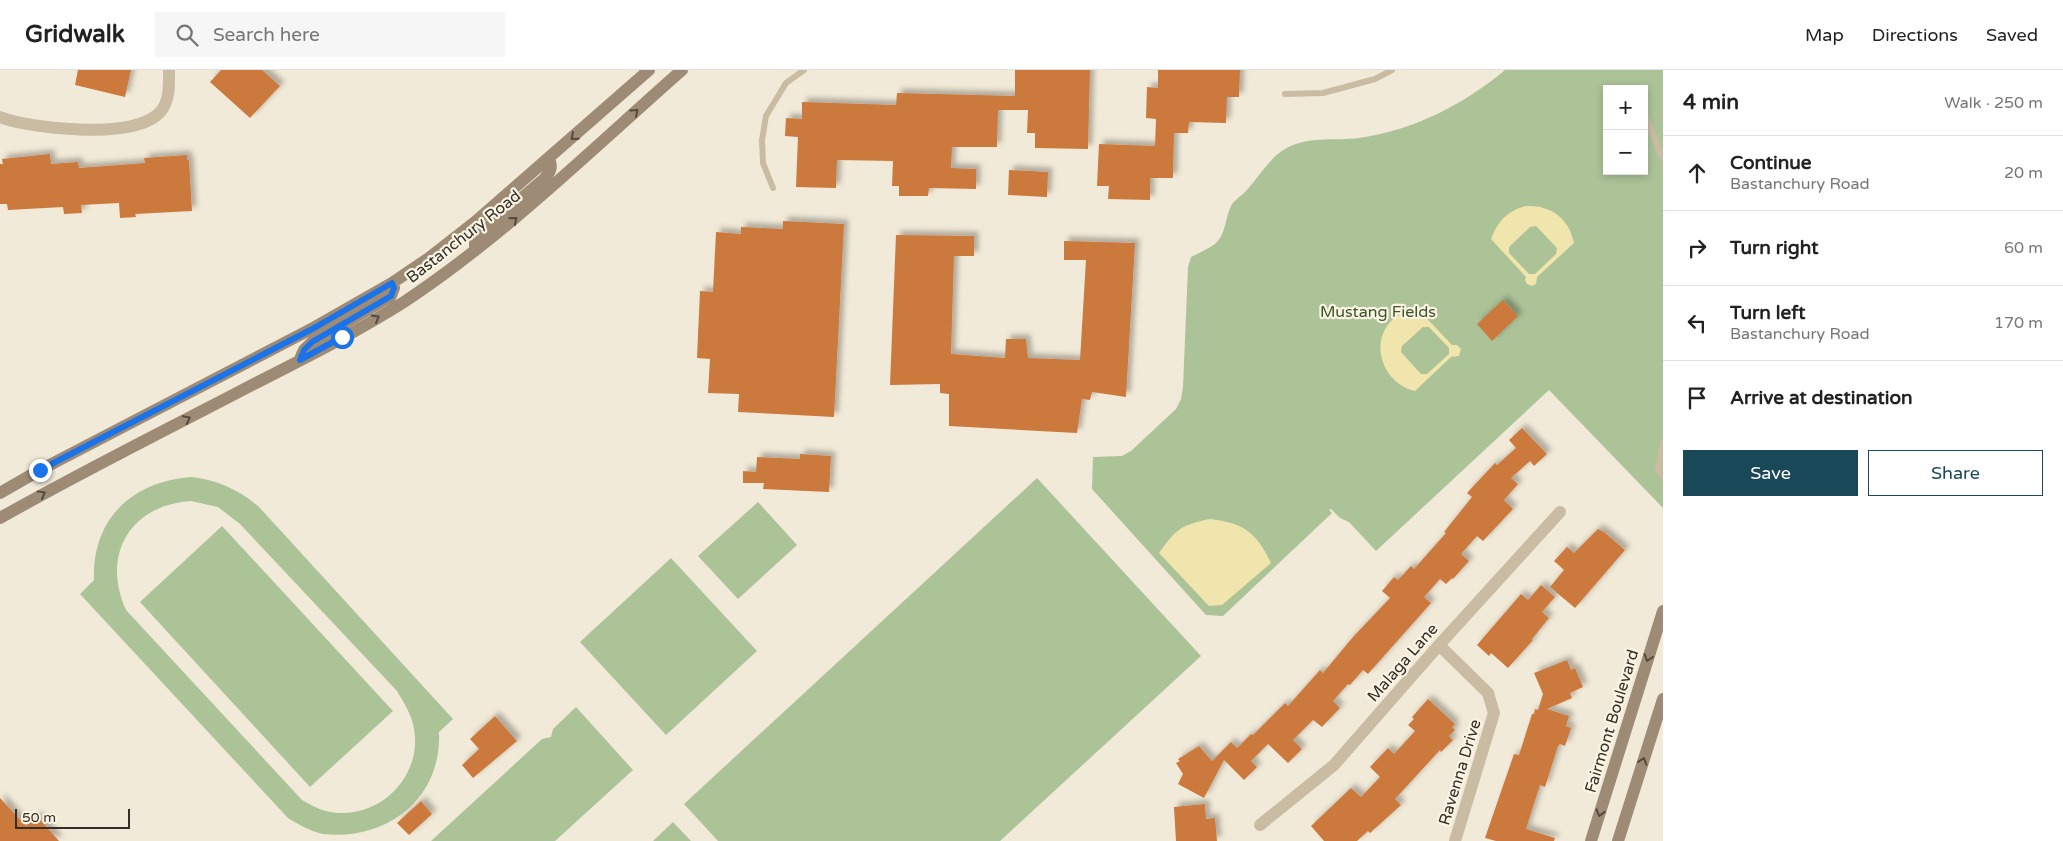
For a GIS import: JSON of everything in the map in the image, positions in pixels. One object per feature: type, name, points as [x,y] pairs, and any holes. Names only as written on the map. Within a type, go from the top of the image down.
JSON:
[{"type":"main road","name":"Bastanchury Road","points":[[0,493],[100,438],[316,327],[392,283],[429,258],[475,222],[650,70]]},
{"type":"main road","name":"Bastanchury Road","points":[[0,518],[49,490],[300,360],[402,303],[438,279],[554,185],[682,70]]},
{"type":"main road","points":[[475,250],[475,243],[479,236],[550,172],[552,165],[549,159]]},
{"type":"main road","points":[[300,360],[304,350],[312,342],[391,296],[394,288],[392,283]]},
{"type":"main road","name":"Fairmont Boulevard","points":[[1591,841],[1663,611]]},
{"type":"main road","points":[[1618,841],[1663,699]]},
{"type":"street","points":[[0,116],[12,121],[44,127],[82,130],[135,126],[149,121],[160,111],[167,99],[169,70]]},
{"type":"street","name":"Malaga Lane","points":[[1260,825],[1334,765],[1439,645],[1560,512]]},
{"type":"street","name":"Ravenna Drive","points":[[1439,645],[1488,693],[1494,713],[1455,841]]},
{"type":"lane","points":[[773,188],[763,164],[762,140],[766,116],[786,83],[804,70]]},
{"type":"lane","points":[[1284,94],[1323,93],[1375,79],[1392,70]]},
{"type":"lane","points":[[1648,123],[1663,158]]},
{"type":"lane","points":[[1663,442],[1658,470],[1663,476]]},
{"type":"green space","name":"Mustang Fields","points":[[1505,70],[1663,70],[1663,508],[1549,390],[1376,551],[1349,522],[1340,518],[1331,509],[1329,510],[1332,513],[1223,616],[1206,615],[1092,489],[1093,457],[1122,456],[1131,451],[1176,409],[1181,399],[1188,267],[1191,257],[1209,248],[1219,240],[1232,204],[1274,158],[1285,149],[1302,142],[1359,138],[1399,129],[1437,114],[1472,94]]},
{"type":"green space","points":[[192,477],[211,481],[236,491],[259,507],[453,719],[439,732],[438,755],[431,776],[421,795],[407,810],[389,822],[369,830],[347,834],[323,834],[305,828],[288,818],[80,594],[94,580],[95,558],[100,538],[109,521],[120,507],[135,495],[152,486],[171,480]],"holes":[[[191,501],[218,507],[240,524],[397,691],[407,709],[414,729],[415,745],[412,761],[406,775],[397,788],[386,798],[372,806],[357,811],[336,813],[320,809],[302,800],[126,610],[119,590],[117,570],[119,552],[126,536],[137,523],[152,512],[170,505]]]},
{"type":"green space","points":[[1037,478],[1201,656],[1000,841],[718,841],[684,804]]},
{"type":"green space","points":[[758,502],[797,545],[738,599],[698,556]]},
{"type":"green space","points":[[222,526],[393,711],[310,787],[140,602]]},
{"type":"green space","points":[[671,558],[757,651],[666,735],[580,642]]},
{"type":"green space","points":[[576,707],[633,770],[555,841],[431,841],[542,739],[551,737],[553,729]]},
{"type":"green space","points":[[673,822],[691,841],[653,841]]},
{"type":"sand","points":[[1535,206],[1558,215],[1572,234],[1574,243],[1537,277],[1536,284],[1532,286],[1527,284],[1526,277],[1491,239],[1500,222],[1508,214],[1519,208]],"holes":[[[1536,226],[1557,248],[1556,254],[1535,274],[1529,274],[1509,253],[1509,247],[1530,227]]]},
{"type":"sand","points":[[1416,307],[1452,345],[1457,345],[1461,349],[1459,356],[1451,357],[1415,391],[1404,387],[1388,372],[1383,362],[1381,340],[1392,320]],"holes":[[[1423,327],[1429,327],[1449,348],[1449,354],[1427,374],[1421,374],[1401,352],[1402,346]]]},
{"type":"sand","points":[[1210,519],[1232,523],[1248,531],[1260,544],[1271,563],[1222,605],[1209,606],[1159,553],[1170,538],[1180,529],[1192,523]]},
{"type":"building","points":[[78,70],[131,70],[125,97],[75,85]]},
{"type":"building","points":[[221,70],[262,70],[280,86],[250,118],[210,82]]},
{"type":"building","points":[[1015,70],[1090,70],[1088,149],[1035,148],[1035,133],[1027,133],[1028,110],[998,110],[997,147],[952,147],[951,168],[976,169],[976,189],[929,188],[928,196],[899,196],[899,186],[892,186],[893,161],[837,160],[836,188],[796,187],[798,137],[785,136],[786,118],[802,119],[802,102],[896,105],[897,93],[1015,96]]},
{"type":"building","points":[[1158,70],[1240,70],[1239,97],[1227,97],[1226,123],[1189,122],[1188,133],[1174,133],[1173,178],[1150,178],[1150,200],[1108,199],[1109,186],[1097,186],[1099,144],[1155,146],[1156,119],[1146,118],[1147,87],[1158,88]]},
{"type":"building","points":[[50,154],[51,164],[78,162],[79,168],[145,163],[144,158],[187,155],[187,160],[189,160],[192,211],[135,214],[136,217],[120,218],[119,203],[81,205],[82,213],[64,214],[63,207],[8,210],[7,204],[0,204],[0,164],[3,164],[2,159]]},
{"type":"building","points":[[1009,170],[1048,172],[1047,197],[1008,195]]},
{"type":"building","points":[[783,221],[844,224],[834,417],[738,412],[739,394],[708,393],[710,359],[697,358],[700,291],[713,292],[716,232],[741,234],[741,227],[783,229]]},
{"type":"building","points":[[896,235],[974,236],[974,256],[954,256],[951,354],[1005,358],[1006,339],[1026,339],[1028,358],[1080,360],[1086,260],[1064,260],[1064,241],[1135,243],[1126,397],[1092,392],[1090,400],[1082,399],[1077,433],[949,426],[949,394],[940,393],[940,384],[890,385]]},
{"type":"building","points":[[1503,300],[1518,316],[1492,341],[1477,324]]},
{"type":"building","points":[[1522,428],[1547,454],[1534,466],[1530,461],[1511,478],[1518,484],[1504,500],[1513,509],[1483,541],[1477,536],[1461,554],[1469,561],[1446,584],[1440,579],[1424,597],[1431,603],[1368,674],[1363,670],[1333,701],[1340,708],[1322,727],[1313,720],[1293,740],[1302,749],[1288,763],[1268,744],[1251,761],[1257,767],[1244,780],[1224,760],[1204,798],[1178,784],[1183,774],[1176,763],[1180,761],[1178,759],[1199,746],[1212,761],[1231,742],[1237,748],[1285,703],[1288,706],[1320,670],[1323,673],[1353,637],[1390,598],[1382,591],[1394,577],[1398,580],[1411,566],[1414,569],[1446,533],[1444,532],[1472,497],[1467,493],[1495,463],[1497,465],[1516,448],[1509,440]]},
{"type":"building","points":[[800,454],[831,456],[829,492],[763,489],[764,483],[743,483],[743,471],[756,472],[757,457],[800,459]]},
{"type":"building","points":[[1598,529],[1625,550],[1575,608],[1550,587],[1564,570],[1554,561],[1567,547],[1574,553]]},
{"type":"building","points":[[1541,585],[1555,597],[1542,612],[1549,618],[1533,640],[1508,668],[1491,653],[1489,656],[1477,645],[1521,594],[1528,600]]},
{"type":"building","points":[[1567,660],[1571,670],[1575,668],[1583,687],[1570,693],[1572,698],[1547,709],[1569,716],[1566,726],[1571,728],[1565,746],[1560,744],[1558,746],[1545,787],[1540,785],[1526,829],[1555,838],[1554,841],[1496,841],[1485,838],[1514,754],[1519,755],[1532,714],[1534,714],[1535,709],[1538,710],[1543,694],[1534,673]]},
{"type":"building","points":[[1428,699],[1455,724],[1452,727],[1455,730],[1449,736],[1453,740],[1441,752],[1440,750],[1395,799],[1401,805],[1370,833],[1368,831],[1357,841],[1324,841],[1311,826],[1351,788],[1361,797],[1380,777],[1370,767],[1388,748],[1394,754],[1415,731],[1408,725],[1414,719],[1412,717]]},
{"type":"building","points":[[495,716],[517,741],[473,778],[462,765],[479,749],[470,739]]},
{"type":"building","points":[[0,798],[26,826],[37,816],[59,841],[0,841]]},
{"type":"building","points":[[421,801],[432,814],[409,835],[397,823]]},
{"type":"building","points":[[1205,804],[1206,819],[1215,818],[1217,841],[1176,841],[1174,807]]},
{"type":"route","points":[[40,470],[316,327],[392,283],[394,288],[391,296],[312,342],[304,350],[300,360],[342,337]]}]
